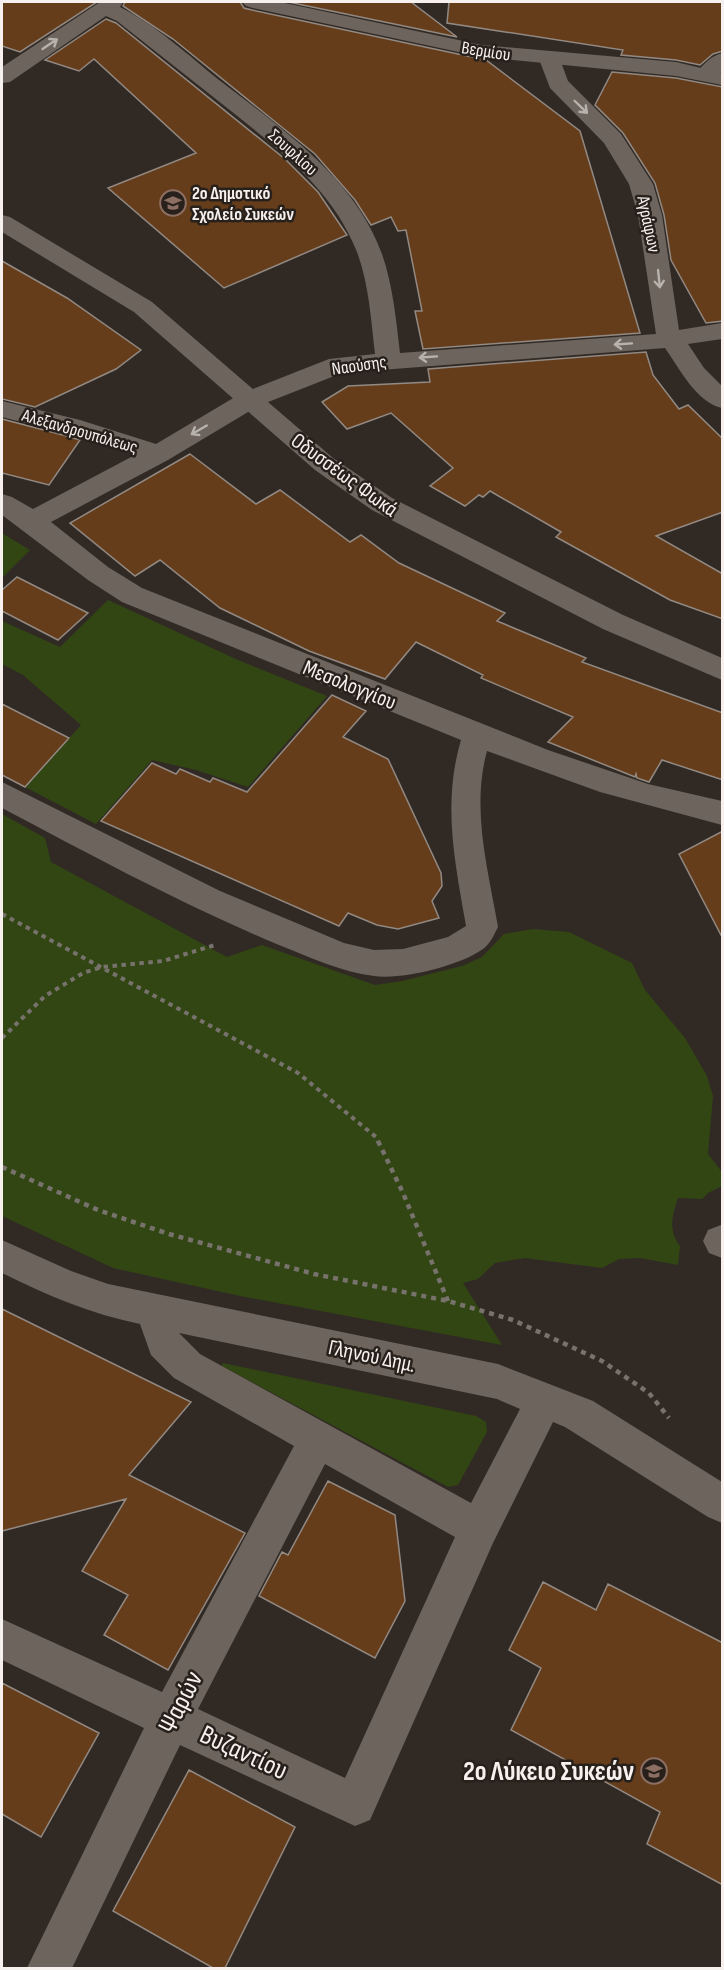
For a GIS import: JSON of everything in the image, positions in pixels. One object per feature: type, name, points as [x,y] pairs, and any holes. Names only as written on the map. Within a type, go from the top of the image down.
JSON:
[{"type":"street","name":"Βερμίου","points":[[253,2],[456,46],[550,59],[717,71]]},
{"type":"street","points":[[2,77],[109,4]]},
{"type":"street","name":"Σουφλίου","points":[[109,4],[285,142],[348,209],[369,252],[380,295],[388,360]]},
{"type":"street","name":"Αγράφων","points":[[550,59],[558,83],[613,139],[640,184],[650,215],[663,313],[671,340],[695,374],[723,400]]},
{"type":"street","name":"Οδυσσέως Φωκά","points":[[2,222],[143,307],[191,346],[249,400],[324,464],[382,504],[613,622],[723,670]]},
{"type":"street","name":"Ναούσης","points":[[32,521],[159,454],[249,400],[338,365],[671,340],[723,331]]},
{"type":"street","name":"Αλεξανδρουπόλεως","points":[[2,409],[71,426],[159,454]]},
{"type":"street","name":"Μεσολογγίου","points":[[2,503],[32,521],[99,577],[132,595],[477,735],[604,782],[663,800],[723,813]]},
{"type":"street","points":[[2,794],[261,923],[346,957],[377,963],[412,961],[474,939],[482,927],[468,859],[464,793],[467,767],[477,735]]},
{"type":"street","name":"Γληνού Δημ.","points":[[2,1256],[78,1291],[157,1311],[486,1378],[545,1399],[602,1427],[723,1504]]},
{"type":"street","points":[[157,1311],[160,1337],[166,1347],[187,1366],[479,1528],[545,1399]]},
{"type":"street","name":"Ψαρών","points":[[49,1968],[171,1718],[318,1439]]},
{"type":"street","name":"Βυζαντίου","points":[[2,1639],[355,1804],[479,1528]]},
{"type":"path","points":[[2,914],[298,1073],[376,1137],[404,1193],[448,1300]]},
{"type":"path","points":[[2,1038],[29,1010],[65,981],[101,967],[157,963],[196,954],[261,923]]},
{"type":"path","points":[[2,1167],[98,1210],[169,1234],[314,1274],[448,1300],[513,1320],[602,1360],[649,1393],[671,1421]]},
{"type":"green space","points":[[2,533],[30,550],[2,578]]},
{"type":"green space","points":[[108,600],[238,660],[327,696],[248,787],[196,770],[152,760],[96,824],[25,787],[81,725],[23,675],[2,664],[2,621],[60,647]]},
{"type":"green space","points":[[2,814],[45,838],[51,862],[227,957],[262,945],[375,985],[402,981],[462,966],[482,957],[504,934],[533,929],[569,932],[632,963],[645,990],[685,1038],[707,1076],[713,1096],[708,1154],[722,1172],[722,1186],[702,1199],[678,1198],[672,1223],[676,1240],[680,1246],[678,1265],[640,1258],[619,1259],[602,1268],[525,1258],[495,1263],[478,1279],[463,1283],[502,1345],[240,1296],[113,1268],[2,1216]]},
{"type":"green space","points":[[223,1363],[476,1416],[486,1422],[487,1432],[458,1485],[448,1487],[222,1366]]},
{"type":"building","points":[[2,2],[97,2],[20,52],[2,46]]},
{"type":"building","points":[[125,2],[240,2],[244,8],[252,10],[486,60],[580,131],[640,333],[423,349],[415,311],[422,311],[406,230],[398,231],[391,217],[371,225],[355,200],[315,154],[173,39],[123,6]]},
{"type":"building","points":[[288,2],[411,2],[457,37]]},
{"type":"building","points":[[449,2],[723,2],[723,51],[713,54],[700,65],[676,60],[621,55],[623,50],[447,23]]},
{"type":"building","points":[[106,19],[116,23],[285,159],[318,192],[347,235],[224,288],[108,188],[196,153],[94,59],[79,71],[45,60]]},
{"type":"building","points":[[612,72],[676,78],[723,87],[723,321],[706,323],[671,260],[664,215],[655,183],[623,133],[595,105]]},
{"type":"building","points":[[2,261],[67,298],[141,350],[116,369],[35,407],[2,399]]},
{"type":"building","points":[[646,352],[653,375],[679,409],[688,405],[723,439],[723,512],[656,536],[723,574],[723,619],[670,600],[556,537],[561,532],[490,491],[483,497],[479,495],[465,506],[430,486],[453,468],[391,413],[347,429],[322,402],[348,386],[430,382],[428,369]]},
{"type":"building","points":[[2,419],[80,440],[49,485],[2,473]]},
{"type":"building","points":[[190,454],[256,504],[280,490],[350,542],[361,535],[399,563],[505,613],[497,621],[586,658],[582,662],[723,713],[723,780],[662,760],[649,782],[637,778],[636,774],[635,777],[548,742],[573,717],[481,678],[483,675],[416,642],[385,679],[309,651],[220,608],[160,560],[135,576],[70,523]]},
{"type":"building","points":[[17,577],[88,613],[58,640],[2,611],[2,590]]},
{"type":"building","points":[[332,695],[366,711],[343,737],[388,759],[441,873],[442,886],[432,901],[439,918],[398,929],[377,925],[348,913],[339,926],[101,821],[152,763],[176,774],[180,769],[210,782],[213,778],[247,792]]},
{"type":"building","points":[[2,704],[69,738],[25,787],[2,775]]},
{"type":"building","points":[[723,831],[723,939],[679,854]]},
{"type":"building","points":[[2,1309],[191,1402],[129,1475],[245,1533],[168,1670],[104,1635],[128,1595],[82,1571],[126,1499],[2,1531]]},
{"type":"building","points":[[328,1481],[395,1515],[405,1601],[375,1658],[259,1596],[282,1552],[288,1555]]},
{"type":"building","name":"2ο Λύκειο Συκεών","points":[[543,1582],[596,1610],[608,1584],[723,1643],[723,1885],[647,1844],[660,1812],[511,1730],[541,1668],[509,1650]]},
{"type":"building","points":[[2,1683],[99,1733],[41,1837],[2,1814]]},
{"type":"building","points":[[189,1770],[295,1827],[225,1968],[213,1968],[113,1911]]},
{"type":"place","name":"2ο Δημοτικό Σχολείο Συκεών","points":[[173,203]]},
{"type":"place","name":"2ο Λύκειο Συκεών","points":[[654,1771]]}]
